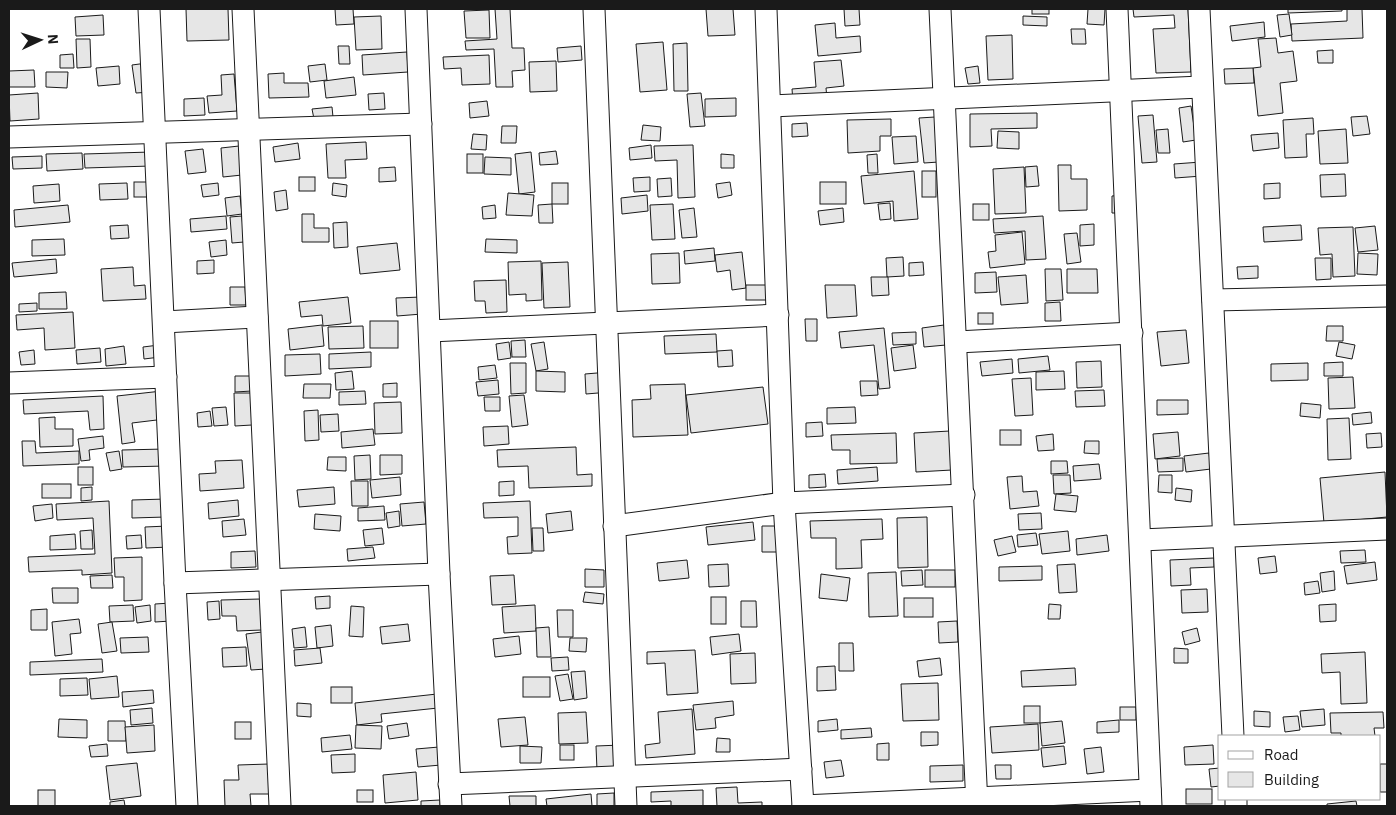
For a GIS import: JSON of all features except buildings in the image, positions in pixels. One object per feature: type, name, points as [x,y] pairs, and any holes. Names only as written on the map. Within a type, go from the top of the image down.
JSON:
[{"type":"street","points":[[149,9],[187,806]]},
{"type":"street","points":[[243,9],[280,806]]},
{"type":"street","points":[[416,9],[438,574],[451,806]]},
{"type":"street","points":[[594,9],[605,322],[626,806]]},
{"type":"street","points":[[766,9],[784,503],[803,806],[1150,798],[1141,540],[1117,9]]},
{"type":"street","points":[[940,9],[977,802]]},
{"type":"street","points":[[1199,9],[1201,88],[1213,300],[1233,735]]},
{"type":"street","points":[[771,106],[1201,88]]},
{"type":"street","points":[[9,137],[421,124]]},
{"type":"street","points":[[1213,300],[1387,296]]},
{"type":"street","points":[[430,331],[778,315]]},
{"type":"street","points":[[164,322],[257,317]]},
{"type":"street","points":[[957,342],[1132,333]]},
{"type":"street","points":[[9,383],[166,376]]},
{"type":"street","points":[[614,526],[784,503],[964,496]]},
{"type":"street","points":[[1141,540],[1387,529]]},
{"type":"street","points":[[175,583],[438,574]]},
{"type":"street","points":[[449,784],[800,769]]}]
